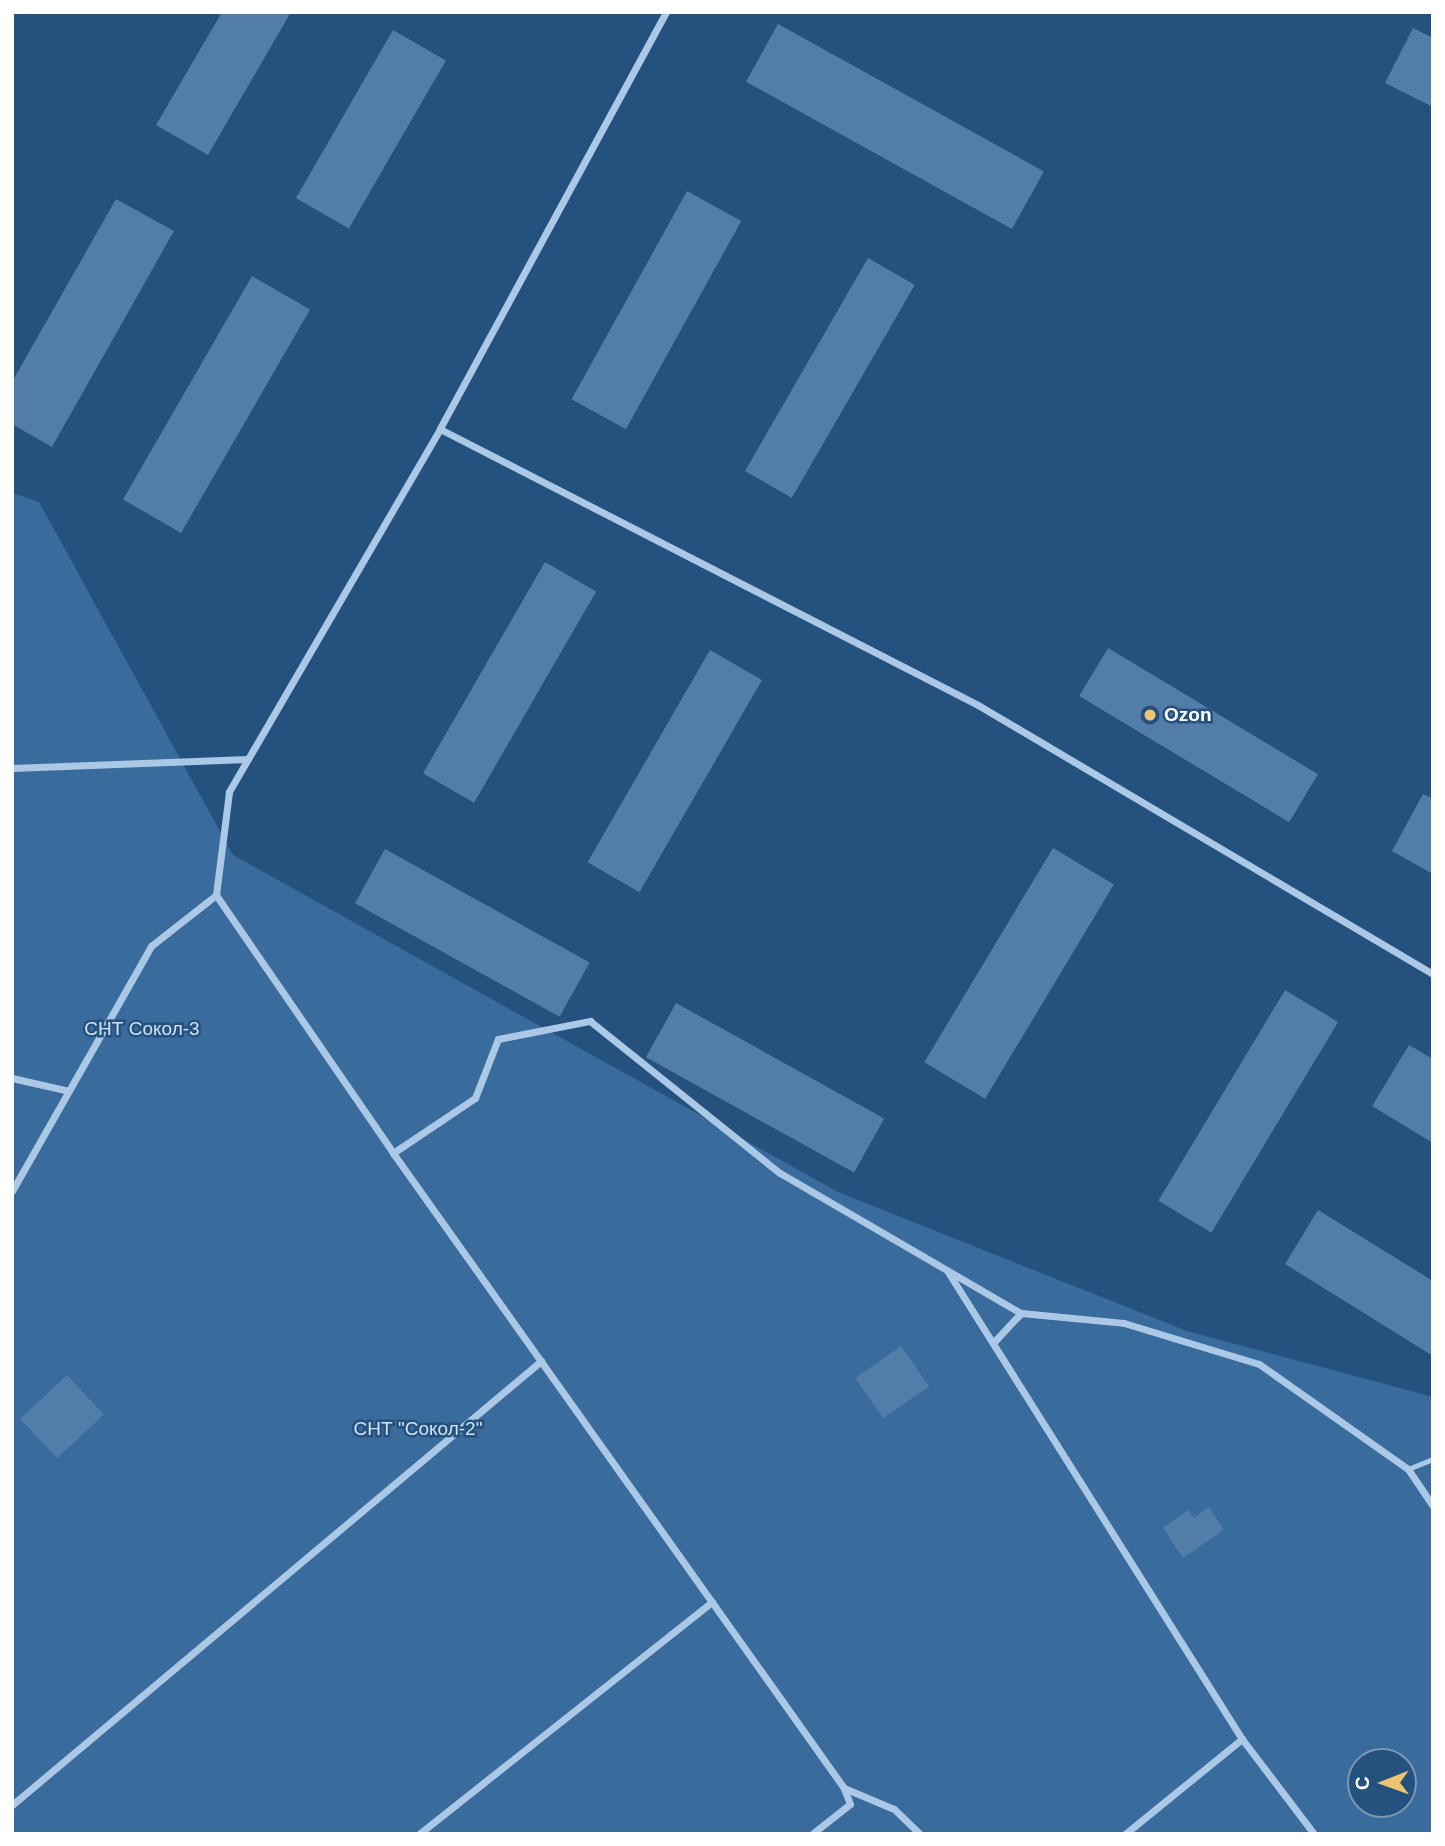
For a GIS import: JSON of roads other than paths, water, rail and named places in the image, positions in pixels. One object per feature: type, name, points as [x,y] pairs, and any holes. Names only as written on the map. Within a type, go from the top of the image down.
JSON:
[{"type":"street","points":[[666,12],[440,429],[229,792],[216,894],[393,1153],[844,1788],[850,1804],[812,1834]]},
{"type":"street","points":[[440,429],[978,705],[1433,974]]},
{"type":"street","points":[[12,768],[248,758]]},
{"type":"street","points":[[12,1191],[151,946],[216,894]]},
{"type":"street","points":[[393,1153],[475,1098],[498,1040],[590,1021],[780,1172],[1021,1313],[1124,1323],[1259,1364],[1408,1469],[1433,1506]]},
{"type":"street","points":[[12,1078],[69,1091]]},
{"type":"street","points":[[947,1270],[1242,1739],[1314,1834]]},
{"type":"street","points":[[993,1343],[1021,1313]]},
{"type":"street","points":[[12,1805],[541,1361]]},
{"type":"street","points":[[419,1834],[712,1602]]},
{"type":"street","points":[[1125,1834],[1242,1739]]},
{"type":"street","points":[[844,1788],[894,1809],[920,1834]]},
{"type":"lane","points":[[1408,1469],[1433,1458]]},
{"type":"place","name":"Ozon","points":[[1150,715]]},
{"type":"park label","name":"СНТ Сокол-3","points":[[142,1029]]},
{"type":"park label","name":"СНТ \"Сокол-2\"","points":[[418,1429]]}]
